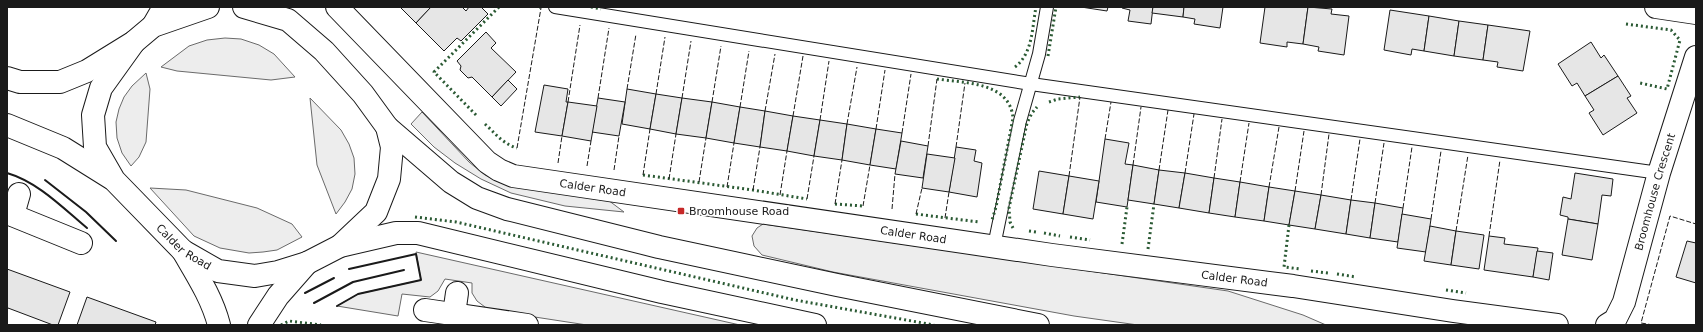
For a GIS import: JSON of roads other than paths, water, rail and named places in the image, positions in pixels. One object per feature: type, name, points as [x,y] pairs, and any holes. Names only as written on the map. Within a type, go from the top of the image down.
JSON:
[{"type":"main road","points":[[153,26],[164,7]]},
{"type":"main road","name":"Calder Road","points":[[7,78],[20,82],[60,82],[87,71],[134,42],[153,26],[208,7]]},
{"type":"main road","name":"Calder Road","points":[[244,7],[282,14],[324,51],[363,94],[387,127],[451,182],[477,198],[507,209],[667,248],[837,285],[1038,325]]},
{"type":"main road","name":"Calder Road","points":[[337,7],[487,162],[499,170],[513,176],[994,246],[1293,286],[1453,311],[1557,325]]},
{"type":"main road","points":[[1656,7],[1696,13]]},
{"type":"main road","name":"Calder Road","points":[[114,180],[95,147],[93,115],[101,88],[134,42]]},
{"type":"main road","name":"Broomhouse Crescent","points":[[1610,325],[1617,316],[1624,302],[1659,173],[1696,57]]},
{"type":"main road","name":"Calder Road","points":[[7,125],[63,148],[114,180],[183,251],[218,270],[255,276],[278,272],[307,263],[340,246],[396,233],[418,233],[662,292],[815,325]]},
{"type":"main road","name":"Calder Road","points":[[340,246],[376,212],[388,178],[392,147],[387,127]]},
{"type":"main road","points":[[19,194],[10,214],[81,243]]},
{"type":"main road","points":[[183,251],[204,287],[216,312],[219,325]]},
{"type":"main road","points":[[259,325],[278,296],[307,263]]},
{"type":"main road","points":[[454,314],[457,293]]},
{"type":"main road","points":[[425,310],[527,325]]},
{"type":"lane","points":[[555,7],[1031,84],[1659,173]]},
{"type":"lane","points":[[994,246],[1020,121],[1039,54],[1047,7]]},
{"type":"place","name":"Broomhouse Road","points":[[681,211]]}]
